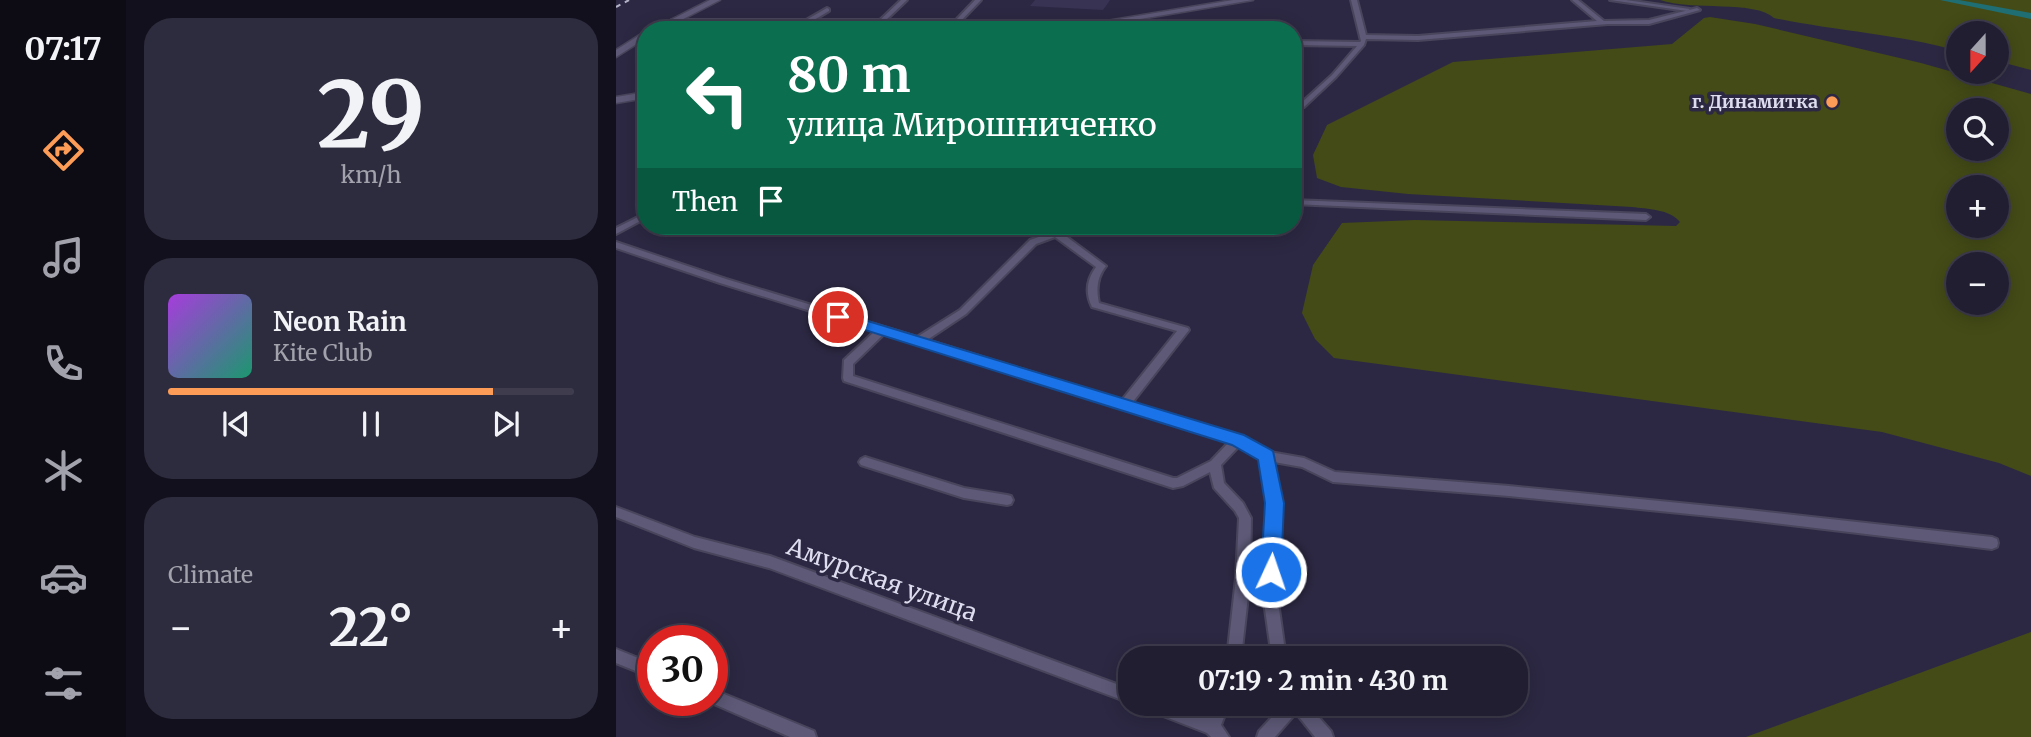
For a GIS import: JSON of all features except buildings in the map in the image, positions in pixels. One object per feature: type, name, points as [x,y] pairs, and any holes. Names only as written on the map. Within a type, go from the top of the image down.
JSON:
[{"type":"main road","points":[[674,21],[716,0]]},
{"type":"main road","points":[[1115,21],[1250,0]]},
{"type":"main road","points":[[616,54],[637,40]]},
{"type":"main road","points":[[616,100],[637,96]]},
{"type":"street","points":[[882,21],[904,0]]},
{"type":"street","points":[[959,21],[978,0]]},
{"type":"street","points":[[1302,106],[1334,76],[1362,40],[1354,0]]},
{"type":"street","points":[[1574,0],[1602,23]]},
{"type":"street","points":[[1302,43],[1418,38],[1602,23],[1649,22],[1697,10],[1613,0]]},
{"type":"street","points":[[809,21],[827,10]]},
{"type":"street","points":[[1302,202],[1646,218]]},
{"type":"street","points":[[616,232],[637,220]]},
{"type":"street","points":[[919,341],[963,312],[1033,242],[1055,235]]},
{"type":"street","points":[[1059,235],[1101,266],[1094,282],[1092,298],[1095,305],[1184,330],[1124,405]]},
{"type":"street","points":[[616,245],[882,331],[1238,440],[1267,456],[1304,463],[1333,477],[1713,511],[1992,543]]},
{"type":"street","points":[[882,331],[848,363],[848,378],[1173,483],[1179,483],[1215,464],[1238,440]]},
{"type":"street","points":[[1267,456],[1274,503],[1270,595],[1277,646]]},
{"type":"street","points":[[865,462],[964,493],[1007,500]]},
{"type":"street","points":[[1215,464],[1218,485],[1239,507],[1245,518],[1242,591],[1235,646]]},
{"type":"street","name":"Амурская улица","points":[[616,512],[694,542],[770,562],[1118,692]]},
{"type":"street","points":[[616,656],[637,665]]},
{"type":"street","points":[[728,703],[807,737]]},
{"type":"street","points":[[1179,716],[1217,732]]},
{"type":"street","points":[[1265,737],[1285,716]]},
{"type":"street","points":[[1307,716],[1325,737]]},
{"type":"shaded area","points":[[1035,0],[1110,0],[1103,10],[1030,6]]},
{"type":"green space","points":[[1660,0],[2031,0],[2031,70],[2009,64],[2009,21],[1946,21],[1946,48],[1774,18],[1753,9]]},
{"type":"green space","points":[[1710,17],[1755,24],[1946,70],[1946,84],[1996,84],[2031,94],[2031,476],[1999,463],[1882,432],[1334,358],[1315,339],[1302,313],[1313,265],[1342,223],[1415,220],[1676,226],[1680,222],[1664,212],[1632,207],[1408,194],[1341,187],[1317,178],[1313,155],[1327,125],[1453,62],[1672,44],[1704,18]]},
{"type":"green space","points":[[2031,632],[2031,737],[1746,737]]},
{"type":"waterway","points":[[1944,0],[2031,16]]},
{"type":"railway","points":[[616,7],[629,0]]},
{"type":"place","name":"г. Динамитка","points":[[1832,102]]},
{"type":"route","points":[[838,317],[1238,440],[1267,456],[1274,503],[1271,572]]}]
